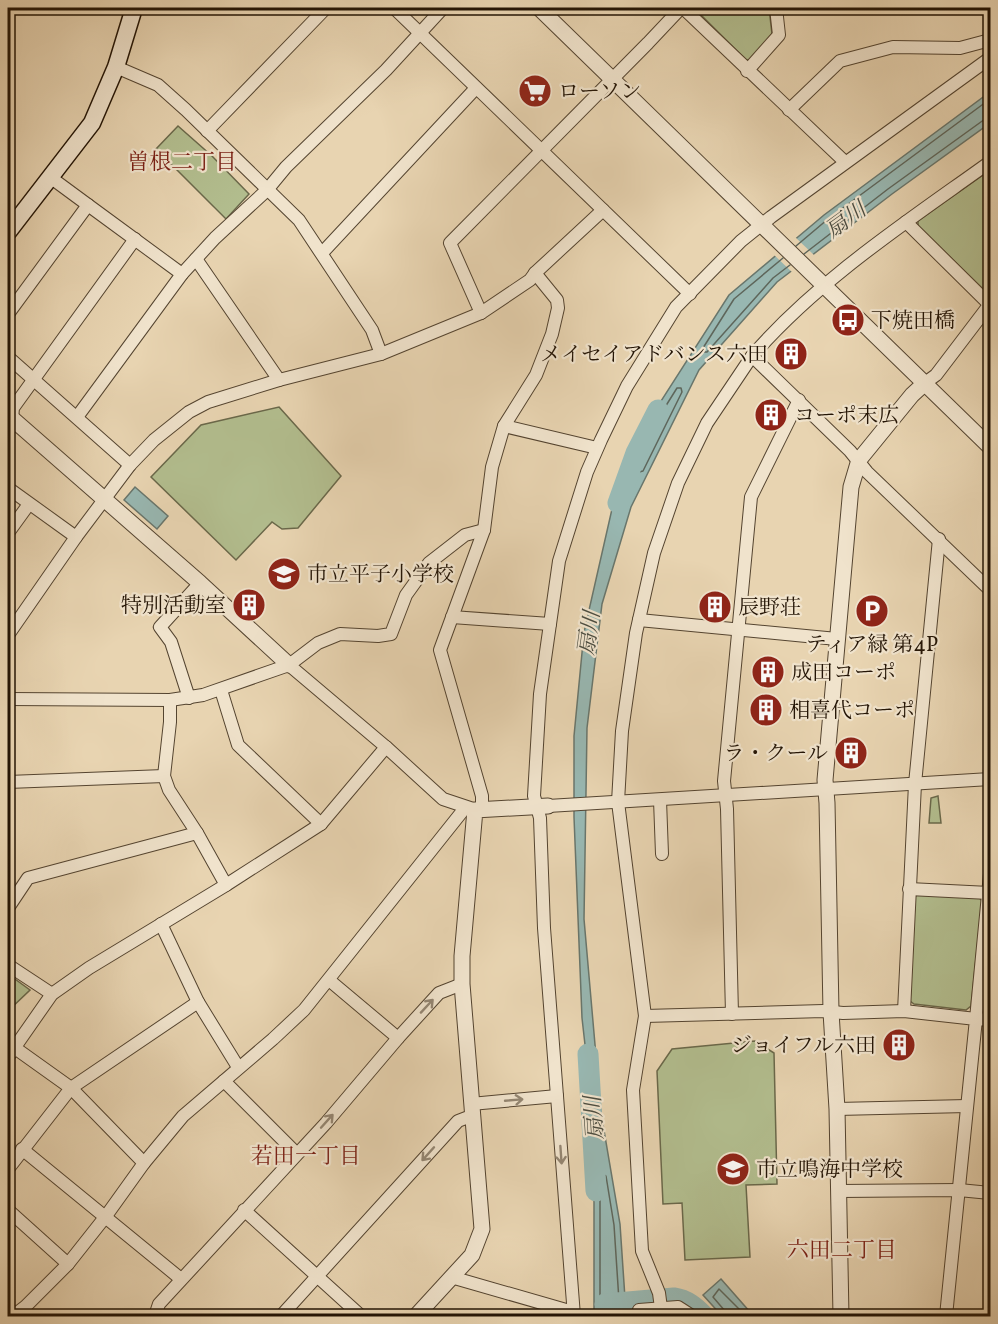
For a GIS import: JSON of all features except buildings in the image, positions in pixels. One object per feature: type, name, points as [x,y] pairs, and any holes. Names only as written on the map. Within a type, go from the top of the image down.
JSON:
[{"type":"main road","points":[[8,232],[92,123],[116,68],[134,8]]},
{"type":"street","points":[[207,130],[326,8]]},
{"type":"street","points":[[394,8],[690,294]]},
{"type":"street","points":[[77,417],[182,274],[215,238],[267,190],[286,168],[386,70],[443,8]]},
{"type":"street","points":[[539,8],[990,447]]},
{"type":"street","points":[[481,313],[450,243],[682,8],[845,162]]},
{"type":"street","points":[[747,70],[778,35],[776,8]]},
{"type":"street","points":[[789,110],[840,61],[893,47],[960,48],[990,40]]},
{"type":"street","points":[[451,1277],[573,1314],[545,939],[543,807],[534,796],[536,743],[559,561],[587,472],[597,448],[627,386],[676,307],[741,241],[769,230],[845,162],[990,58]]},
{"type":"street","points":[[116,68],[158,85],[299,220],[372,330],[381,354]]},
{"type":"street","points":[[322,253],[476,88]]},
{"type":"street","points":[[660,1302],[642,1251],[633,1090],[645,1016],[618,802],[622,730],[639,620],[654,553],[678,483],[707,423],[752,356],[825,285],[906,222],[990,162]]},
{"type":"street","points":[[50,177],[182,274]]},
{"type":"street","points":[[8,314],[88,205]]},
{"type":"street","points":[[8,635],[76,537],[130,465],[154,440],[189,412],[208,402],[279,380],[381,354],[481,313],[530,280],[603,210]]},
{"type":"street","points":[[841,1317],[837,1109],[831,1012],[825,772],[851,487],[859,460],[912,394],[936,375],[990,305],[906,222]]},
{"type":"street","points":[[135,239],[13,408],[9,420],[105,500],[443,799],[474,809],[543,807],[990,779]]},
{"type":"street","points":[[196,259],[279,380]]},
{"type":"street","points":[[13,1317],[68,1264],[144,1163],[183,1116],[238,1067],[273,1040],[304,1010],[474,809],[482,796],[440,650],[484,530],[492,467],[504,426],[536,375],[552,334],[558,308],[557,300],[536,273]]},
{"type":"street","points":[[752,356],[859,460],[867,472],[990,590]]},
{"type":"street","points":[[8,357],[130,465]]},
{"type":"street","points":[[732,1014],[724,781],[751,497],[799,400]]},
{"type":"street","points":[[504,426],[597,448]]},
{"type":"street","points":[[8,488],[76,537]]},
{"type":"street","points":[[8,533],[29,504]]},
{"type":"street","points":[[8,699],[170,700],[189,698],[221,690],[289,665],[318,643],[340,634],[378,636],[392,634],[406,595],[429,563],[465,536],[484,530]]},
{"type":"street","points":[[904,1011],[915,784],[939,539]]},
{"type":"street","points":[[189,698],[171,642],[160,627],[200,583]]},
{"type":"street","points":[[452,617],[550,624]]},
{"type":"street","points":[[639,620],[837,639]]},
{"type":"street","points":[[221,690],[238,745],[321,824]]},
{"type":"street","points":[[170,700],[164,776],[169,790],[197,833],[226,885]]},
{"type":"street","points":[[144,1163],[71,1088],[11,1053],[52,994],[89,968],[321,824],[331,815],[386,747]]},
{"type":"street","points":[[8,782],[164,776]]},
{"type":"street","points":[[660,800],[662,854]]},
{"type":"street","points":[[416,1317],[472,1255],[482,1229],[462,984],[462,956],[474,809]]},
{"type":"street","points":[[8,908],[28,878],[197,833]]},
{"type":"street","points":[[946,1317],[990,874]]},
{"type":"street","points":[[909,889],[989,893]]},
{"type":"street","points":[[161,924],[198,1002],[238,1067]]},
{"type":"street","points":[[8,965],[52,994]]},
{"type":"street","points":[[329,980],[398,1038]]},
{"type":"street","points":[[155,1317],[159,1304],[326,1123],[398,1038],[440,993],[462,984]]},
{"type":"street","points":[[8,1169],[71,1088],[198,1002]]},
{"type":"street","points":[[645,1016],[904,1011],[990,1020]]},
{"type":"street","points":[[224,1081],[296,1154]]},
{"type":"street","points":[[281,1317],[458,1121],[471,1110],[557,1096]]},
{"type":"street","points":[[837,1109],[967,1106]]},
{"type":"street","points":[[22,1149],[181,1280]]},
{"type":"street","points":[[839,1191],[959,1190],[990,1193]]},
{"type":"street","points":[[8,1210],[68,1264]]},
{"type":"street","points":[[244,1210],[361,1317]]},
{"type":"street","points":[[639,1310],[660,1302],[678,1307],[692,1317]]},
{"type":"green space","points":[[696,8],[769,8],[772,34],[751,60],[746,60]]},
{"type":"green space","points":[[178,126],[212,156],[249,194],[226,219],[156,149]]},
{"type":"green space","points":[[990,170],[990,290],[985,291],[918,226],[918,221]]},
{"type":"green space","points":[[279,407],[341,476],[298,528],[282,529],[272,522],[236,560],[151,477],[201,425]]},
{"type":"green space","points":[[938,796],[941,823],[929,823],[931,798]]},
{"type":"green space","points":[[919,893],[978,896],[982,901],[971,1006],[966,1010],[914,1004],[910,1001],[915,897]]},
{"type":"green space","points":[[8,974],[30,990],[8,1011]]},
{"type":"green space","points":[[755,1041],[774,1053],[777,1184],[746,1185],[750,1257],[685,1260],[682,1203],[663,1204],[657,1071],[672,1049]]},
{"type":"water","name":"扇川","points":[[990,92],[990,123],[777,282],[699,370],[631,507],[602,604],[587,728],[584,919],[601,1113],[620,1224],[626,1313],[625,1316],[594,1316],[594,1125],[582,1018],[574,817],[574,736],[584,632],[612,509],[661,401],[729,295],[824,215]]},
{"type":"water","points":[[135,487],[168,516],[157,529],[124,500]]},
{"type":"water","points":[[721,1279],[750,1312],[745,1316],[722,1316],[703,1295]]},
{"type":"pier","points":[[794,236],[815,256],[793,273],[773,254]]},
{"type":"waterway","name":"扇川","points":[[618,503],[636,453],[658,410]]},
{"type":"waterway","name":"扇川","points":[[588,1054],[596,1191]]},
{"type":"waterway","points":[[605,1304],[674,1298],[690,1304],[704,1316]]},
{"type":"place","name":"ローソン","points":[[535,91]]},
{"type":"place","name":"下焼田橋","points":[[848,320]]},
{"type":"place","name":"メイセイアドバンス六田","points":[[791,354]]},
{"type":"place","name":"コーポ末広","points":[[771,415]]},
{"type":"place","name":"市立平子小学校","points":[[284,574]]},
{"type":"place","name":"特別活動室","points":[[249,605]]},
{"type":"place","name":"辰野荘","points":[[715,607]]},
{"type":"place","name":"ティア緑 第4P","points":[[872,611]]},
{"type":"place","name":"成田コーポ","points":[[768,672]]},
{"type":"place","name":"相喜代コーポ","points":[[766,710]]},
{"type":"place","name":"ラ・クール","points":[[851,753]]},
{"type":"place","name":"ジョイフル六田","points":[[899,1045]]},
{"type":"place","name":"市立鳴海中学校","points":[[733,1169]]},
{"type":"district","name":"曽根二丁目","points":[[182,161]]},
{"type":"district","name":"若田一丁目","points":[[306,1155]]},
{"type":"district","name":"六田二丁目","points":[[842,1249]]}]
